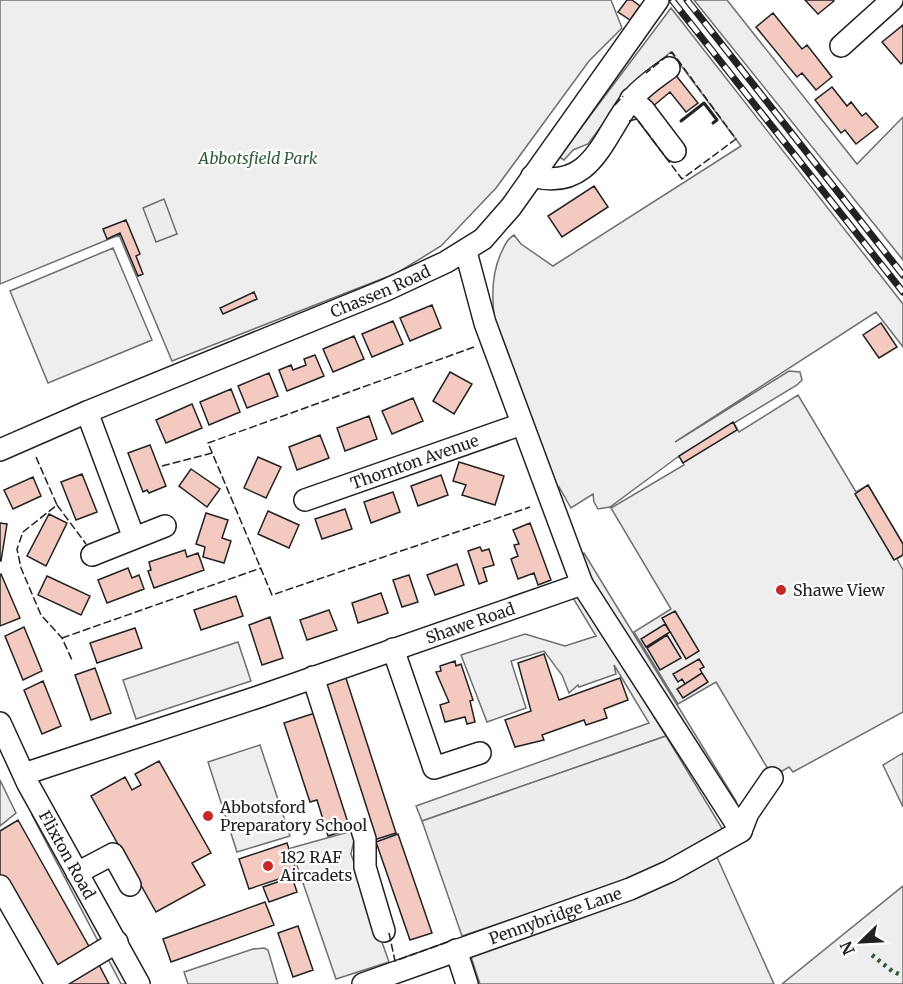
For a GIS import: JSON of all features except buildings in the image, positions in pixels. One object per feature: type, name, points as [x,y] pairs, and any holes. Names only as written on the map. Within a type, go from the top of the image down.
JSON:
[{"type":"street","points":[[842,48],[892,0]]},
{"type":"street","name":"Chassen Road","points":[[0,450],[386,290],[466,252],[498,224],[655,5]]},
{"type":"street","points":[[532,177],[559,180],[584,169],[603,147],[632,99],[669,68]]},
{"type":"street","points":[[632,99],[644,110],[675,151]]},
{"type":"street","points":[[466,252],[485,323],[582,584],[741,831]]},
{"type":"street","points":[[87,412],[134,538]]},
{"type":"street","name":"Thornton Avenue","points":[[305,500],[522,424]]},
{"type":"street","points":[[92,555],[165,526]]},
{"type":"street","name":"Shawe Road","points":[[24,774],[582,584]]},
{"type":"street","points":[[393,649],[434,768],[480,753]]},
{"type":"street","points":[[313,677],[365,839],[365,867],[384,931]]},
{"type":"street","name":"Flixton Road","points":[[0,723],[24,774],[139,984]]},
{"type":"street","points":[[741,831],[748,813],[772,778]]},
{"type":"street","name":"Pennybridge Lane","points":[[363,984],[651,880],[741,831]]},
{"type":"street","points":[[77,873],[113,854],[130,885]]},
{"type":"street","points":[[0,886],[55,982],[117,942]]},
{"type":"street","points":[[456,950],[467,984]]},
{"type":"green space","name":"Abbotsfield Park","points":[[0,0],[611,0],[622,28],[589,61],[496,188],[441,246],[397,273],[172,361],[119,235],[0,284]]},
{"type":"green space","points":[[694,0],[727,0],[857,164],[903,117],[903,260]]},
{"type":"green space","points":[[671,8],[903,304],[903,347],[876,312],[675,442],[789,371],[800,372],[802,380],[797,385],[734,423],[739,432],[798,395],[856,492],[868,485],[903,544],[903,555],[897,559],[903,570],[903,712],[793,772],[789,767],[779,773],[768,769],[716,682],[678,704],[634,632],[671,609],[611,508],[684,465],[679,456],[610,507],[598,509],[593,494],[571,508],[559,487],[551,480],[517,398],[498,337],[493,307],[494,279],[501,253],[506,242],[514,235],[521,244],[553,266],[741,146],[671,52],[634,82],[588,144],[573,150],[564,160],[559,157]]},
{"type":"green space","points":[[113,248],[152,340],[48,383],[10,291]]},
{"type":"green space","points":[[584,553],[736,801],[738,809],[586,581],[580,554]]},
{"type":"green space","points":[[576,591],[666,736],[422,821],[416,806],[649,723],[614,665],[616,674],[579,687],[578,685],[569,693],[562,675],[544,651],[511,661],[526,708],[487,722],[461,655],[525,634],[565,646],[596,636],[573,598]]},
{"type":"green space","points":[[238,642],[251,681],[136,719],[123,680]]},
{"type":"green space","points":[[260,745],[290,836],[237,852],[208,762]]},
{"type":"green space","points":[[903,753],[903,807],[883,765]]},
{"type":"green space","points":[[352,831],[354,840],[351,854],[389,962],[336,979],[291,848]]},
{"type":"green space","points":[[716,855],[774,984],[480,984],[470,954]]},
{"type":"green space","points":[[903,886],[903,984],[782,984]]},
{"type":"green space","points":[[253,949],[268,950],[278,984],[188,984],[184,972]]},
{"type":"shaded area","points":[[164,199],[177,234],[156,242],[143,208]]},
{"type":"shaded area","points":[[666,736],[723,830],[638,877],[462,936],[422,821]]},
{"type":"shaded area","points":[[0,780],[16,813],[0,826]]},
{"type":"shaded area","points":[[37,812],[104,939],[99,943],[32,815]]},
{"type":"shaded area","points":[[113,956],[128,984],[121,984],[108,959]]},
{"type":"railway","points":[[672,0],[903,292]]},
{"type":"railway","points":[[687,0],[903,275]]},
{"type":"hedge","points":[[872,955],[892,971],[903,976]]},
{"type":"fence","points":[[629,121],[637,119],[682,179],[736,139],[672,52],[646,73]]},
{"type":"fence","points":[[615,105],[623,96]]},
{"type":"fence","points":[[474,347],[208,443],[272,595],[530,507]]},
{"type":"fence","points":[[162,466],[212,453]]},
{"type":"fence","points":[[36,457],[57,505],[23,532],[17,549],[21,568],[41,615],[62,638],[72,660]]},
{"type":"fence","points":[[57,505],[86,544]]},
{"type":"fence","points":[[62,638],[261,568]]},
{"type":"fence","points":[[389,933],[395,961],[450,941]]},
{"type":"wall","points":[[681,121],[704,103],[717,120],[713,123]]},
{"type":"place","name":"Shawe View","points":[[781,590]]},
{"type":"place","name":"Abbotsford Preparatory School","points":[[208,816]]},
{"type":"place","name":"182 RAF Aircadets","points":[[268,866]]}]
